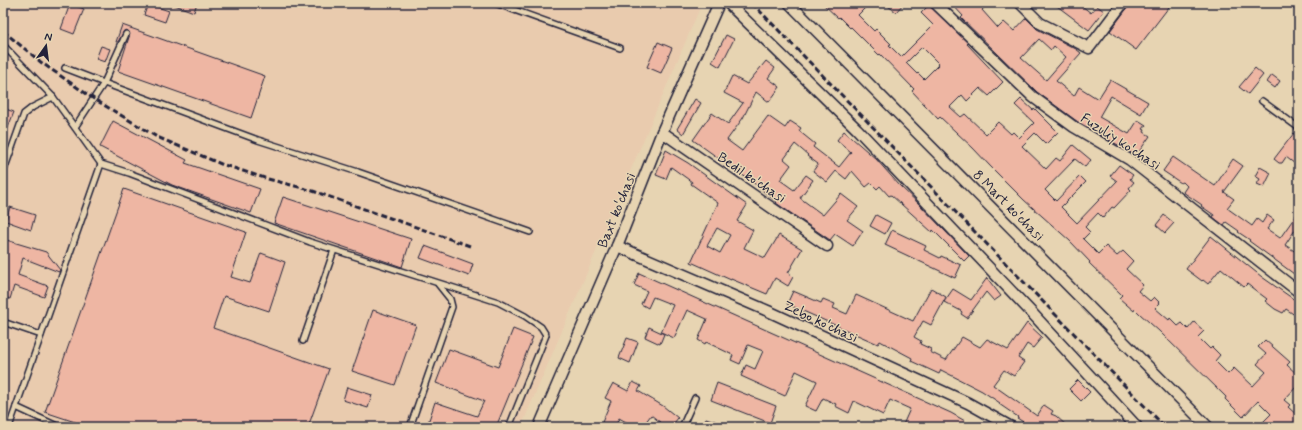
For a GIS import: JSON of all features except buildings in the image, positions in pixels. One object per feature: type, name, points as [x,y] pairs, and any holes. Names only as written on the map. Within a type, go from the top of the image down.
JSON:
[{"type":"street","name":"Baxt koʻchasi","points":[[542,426],[617,246],[662,132],[719,3]]},
{"type":"street","points":[[728,3],[863,135],[1031,312],[1137,427]]},
{"type":"street","name":"8 Mart koʻchasi","points":[[789,3],[1208,427]]},
{"type":"street","name":"Fuzuliy koʻchasi","points":[[935,3],[1033,97],[1074,127],[1130,160],[1299,292]]},
{"type":"street","points":[[1020,3],[1040,23],[1089,48],[1123,3]]},
{"type":"street","name":"Bedil ko'chasi","points":[[662,132],[827,246]]},
{"type":"street","name":"Zebo koʻchasi","points":[[617,246],[768,311],[968,403],[1011,427]]},
{"type":"lane","points":[[495,3],[620,48]]},
{"type":"lane","points":[[75,127],[104,83],[126,34]]},
{"type":"lane","points":[[3,45],[53,97],[101,164],[334,250],[498,302],[541,326],[546,335],[508,427]]},
{"type":"lane","points":[[66,68],[258,140],[358,172],[530,232]]},
{"type":"lane","points":[[3,173],[24,114],[33,107],[53,97]]},
{"type":"lane","points":[[1262,101],[1299,128]]},
{"type":"lane","points":[[9,427],[101,164]]},
{"type":"lane","points":[[303,341],[334,250]]},
{"type":"lane","points":[[410,427],[452,307],[450,299],[437,283]]},
{"type":"lane","points":[[3,322],[41,335]]},
{"type":"lane","points":[[682,427],[695,398]]},
{"type":"lane","points":[[16,407],[59,427]]},
{"type":"shaded area","points":[[3,3],[702,3],[521,427],[3,427]]},
{"type":"railway","points":[[752,3],[1165,427]]},
{"type":"railway","points":[[3,31],[42,63],[94,99],[157,137],[221,164],[268,179],[310,190],[470,246]]}]
